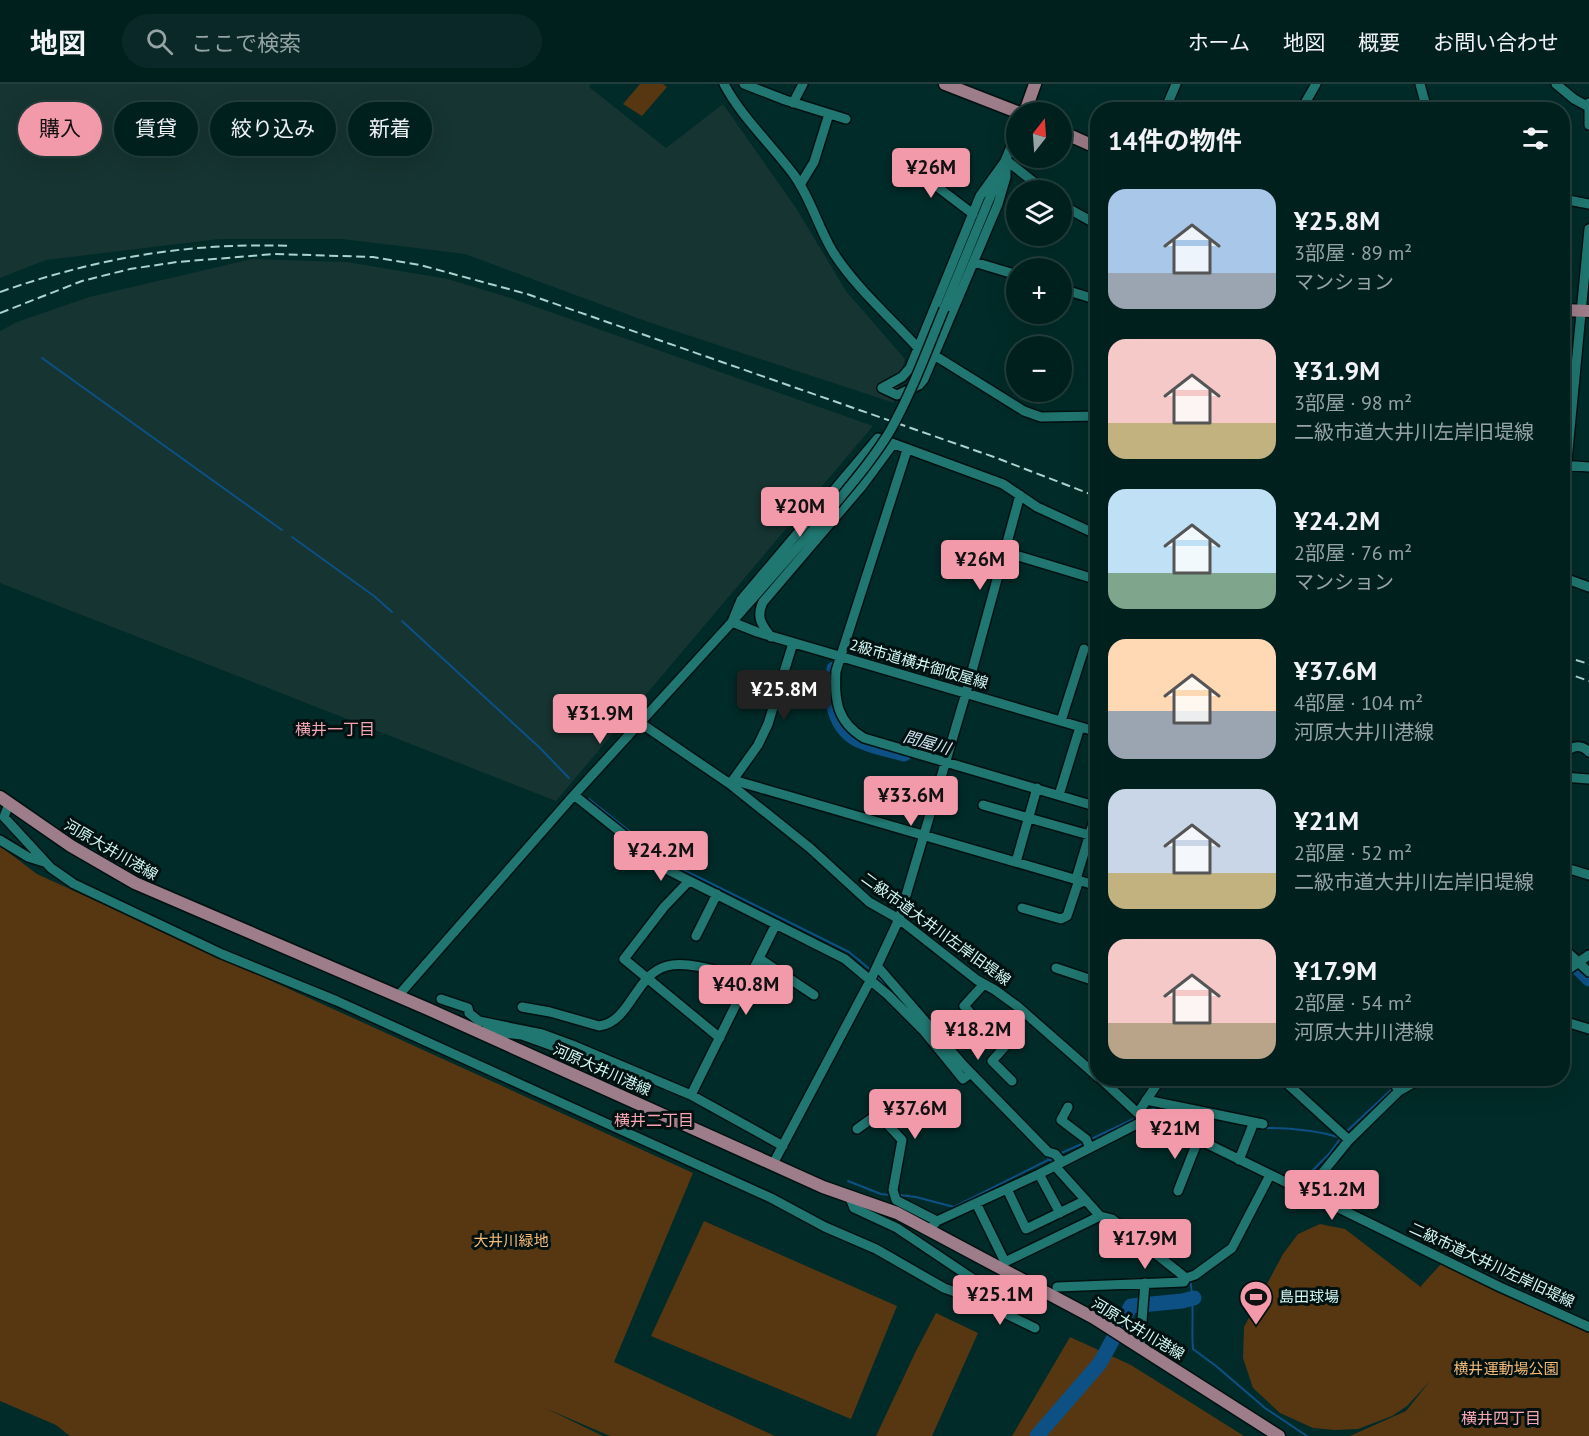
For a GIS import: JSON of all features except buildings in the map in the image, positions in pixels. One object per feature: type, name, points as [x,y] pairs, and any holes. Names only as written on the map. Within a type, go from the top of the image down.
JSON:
[{"type":"main road","points":[[945,84],[1006,108]]},
{"type":"main road","points":[[1028,102],[1035,84]]},
{"type":"main road","points":[[1072,136],[1090,144]]},
{"type":"main road","points":[[1570,310],[1585,311]]},
{"type":"main road","name":"河原大井川港線","points":[[4,801],[71,846],[135,883],[398,996],[850,1198],[933,1225],[1140,1346],[1280,1436]]},
{"type":"street","points":[[724,84],[752,125],[800,185],[844,268],[918,348],[1024,411],[1041,417],[1090,416]]},
{"type":"street","points":[[744,84],[793,103],[846,119]]},
{"type":"street","points":[[793,103],[803,84]]},
{"type":"street","points":[[1168,102],[1176,84]]},
{"type":"street","points":[[1306,102],[1316,84]]},
{"type":"street","points":[[1420,84],[1425,102]]},
{"type":"street","points":[[1556,84],[1589,105],[1589,125]]},
{"type":"street","points":[[800,185],[814,162],[829,114]]},
{"type":"street","points":[[1006,160],[984,190],[910,368],[902,377],[882,388],[897,395],[919,385],[924,379],[998,204],[1006,177],[1006,168]]},
{"type":"street","points":[[398,996],[639,722],[732,622],[867,465],[889,433],[908,397],[1006,160]]},
{"type":"street","points":[[906,163],[973,214]]},
{"type":"street","points":[[1016,168],[1031,180]]},
{"type":"street","points":[[1570,201],[1589,204]]},
{"type":"street","points":[[1072,211],[1090,221]]},
{"type":"street","points":[[1570,420],[1585,311],[1589,229]]},
{"type":"street","points":[[974,262],[1006,272]]},
{"type":"street","points":[[1072,292],[1090,298]]},
{"type":"street","points":[[1578,351],[1589,353]]},
{"type":"street","points":[[1570,365],[1576,366]]},
{"type":"street","points":[[732,622],[741,600],[878,438],[1003,484],[1037,507],[1090,532]]},
{"type":"street","points":[[771,637],[759,617],[763,602],[862,486],[893,444]]},
{"type":"street","points":[[907,450],[836,671],[834,690],[836,701],[846,725],[864,738],[1090,805]]},
{"type":"street","points":[[1570,465],[1589,467]]},
{"type":"street","points":[[773,1164],[871,979],[899,919],[966,693],[1020,495]]},
{"type":"street","points":[[1005,552],[1090,578]]},
{"type":"street","points":[[1570,578],[1589,587]]},
{"type":"street","name":"2級市道横井御仮屋線","points":[[732,622],[771,637],[1090,730]]},
{"type":"street","points":[[793,643],[768,724],[758,745],[731,782],[1090,884]]},
{"type":"street","points":[[1061,721],[1084,649]]},
{"type":"street","name":"二級市道大井川左岸旧堤線","points":[[639,722],[731,782],[810,848],[869,902],[899,919],[976,980],[1017,1006],[1090,1071]]},
{"type":"street","points":[[1059,795],[1080,727]]},
{"type":"street","points":[[1570,749],[1578,746],[1589,752]]},
{"type":"street","points":[[1570,777],[1589,778]]},
{"type":"street","points":[[1016,862],[1037,788]]},
{"type":"street","points":[[574,795],[668,870],[845,959],[911,1012]]},
{"type":"street","points":[[4,801],[4,817],[47,863],[74,884],[222,954],[337,1001],[771,1198],[825,1227],[876,1249],[944,1288],[975,1299],[1035,1328]]},
{"type":"street","points":[[983,806],[1089,835]]},
{"type":"street","points":[[1022,908],[1061,919],[1067,916],[1090,832]]},
{"type":"street","points":[[0,840],[28,857],[47,863]]},
{"type":"street","points":[[1570,869],[1589,875]]},
{"type":"street","points":[[689,881],[664,907],[624,959],[720,1038]]},
{"type":"street","points":[[696,936],[717,894]]},
{"type":"street","points":[[691,1095],[776,924]]},
{"type":"street","points":[[1570,954],[1589,972]]},
{"type":"street","points":[[1570,968],[1589,955]]},
{"type":"street","points":[[760,959],[814,995]]},
{"type":"street","points":[[522,1007],[550,1012],[599,1026],[607,1025],[620,1014],[647,978],[654,971],[666,966],[679,964],[749,979]]},
{"type":"street","points":[[877,967],[911,1012],[967,1076],[1048,1152],[1055,1154],[1058,1164],[1100,1216],[1112,1219],[1186,1278]]},
{"type":"street","points":[[1056,968],[1090,979]]},
{"type":"street","points":[[984,984],[964,1006],[1003,1048]]},
{"type":"street","points":[[441,999],[468,1008],[469,1013],[479,1021],[542,1034],[691,1095],[783,1146]]},
{"type":"street","points":[[1570,1023],[1589,1029]]},
{"type":"street","points":[[475,1030],[522,1035],[561,1049],[573,1045]]},
{"type":"street","points":[[1011,1040],[992,1061],[1012,1081]]},
{"type":"street","name":"二級市道大井川左岸旧堤線","points":[[1107,1086],[1141,1117],[1177,1130],[1500,1287],[1589,1327]]},
{"type":"street","points":[[857,1129],[878,1114],[902,1140],[893,1190],[896,1200],[933,1225],[1040,1174],[1090,1148],[1141,1117],[1146,1100],[1156,1086]]},
{"type":"street","points":[[1290,1086],[1348,1140]]},
{"type":"street","points":[[1396,1086],[1399,1091]]},
{"type":"street","points":[[1306,1193],[1348,1140],[1399,1091],[1408,1086]]},
{"type":"street","points":[[1146,1100],[1259,1123],[1239,1160]]},
{"type":"street","points":[[1068,1107],[1061,1120],[1086,1139],[1090,1148]]},
{"type":"street","points":[[1178,1191],[1198,1140]]},
{"type":"street","points":[[1040,1174],[1060,1213]]},
{"type":"street","points":[[1057,1287],[1184,1282],[1186,1278],[1195,1275],[1232,1248],[1270,1175]]},
{"type":"street","points":[[1007,1189],[1026,1229],[1086,1200]]},
{"type":"street","points":[[850,1198],[854,1208],[897,1228],[982,1285],[975,1299]]},
{"type":"street","points":[[976,1203],[1005,1262],[1100,1216]]},
{"type":"street","points":[[1140,1346],[1145,1283]]},
{"type":"shaded area","points":[[0,84],[591,84],[589,87],[666,148],[723,104],[796,208],[846,291],[905,359],[894,403],[648,322],[465,254],[342,239],[219,239],[46,260],[0,278]]},
{"type":"shaded area","points":[[252,259],[347,262],[448,279],[511,298],[873,426],[556,801],[0,583],[0,331],[17,322],[89,297]]},
{"type":"green space","points":[[640,84],[663,84],[667,87],[642,116],[623,104]]},
{"type":"green space","name":"大井川緑地","points":[[0,846],[37,874],[693,1173],[614,1362],[775,1436],[610,1436],[545,1408],[603,1436],[70,1436],[56,1425],[0,1401]]},
{"type":"green space","points":[[704,1221],[897,1306],[851,1419],[651,1336]]},
{"type":"green space","name":"横井運動場公園","points":[[1320,1224],[1345,1229],[1422,1288],[1421,1286],[1441,1264],[1589,1332],[1589,1436],[1350,1436],[1406,1411],[1430,1381],[1407,1406],[1392,1416],[1358,1429],[1313,1428],[1280,1413],[1253,1388],[1243,1358],[1244,1327],[1283,1254],[1298,1234]]},
{"type":"green space","points":[[936,1313],[978,1333],[932,1436],[876,1436],[916,1351]]},
{"type":"green space","points":[[1070,1337],[1131,1365],[1244,1436],[1012,1436]]},
{"type":"waterway","points":[[1425,84],[1427,93]]},
{"type":"waterway","points":[[42,358],[282,530]]},
{"type":"waterway","points":[[292,537],[374,596],[392,612]]},
{"type":"waterway","points":[[402,621],[540,748],[569,778]]},
{"type":"waterway","name":"問屋川","points":[[834,669],[833,701],[835,712],[845,730],[853,737],[868,744],[904,754]]},
{"type":"waterway","points":[[589,799],[668,862],[849,952],[872,971]]},
{"type":"waterway","name":"問屋川","points":[[1570,960],[1589,979]]},
{"type":"waterway","points":[[876,975],[901,1002]]},
{"type":"waterway","points":[[1346,1132],[1394,1087]]},
{"type":"waterway","points":[[1143,1114],[1156,1107],[1162,1108]]},
{"type":"waterway","points":[[1000,1109],[1036,1146]]},
{"type":"waterway","points":[[1089,1140],[1138,1117]]},
{"type":"waterway","points":[[1265,1128],[1303,1130],[1341,1138]]},
{"type":"waterway","points":[[1304,1179],[1329,1154],[1340,1139]]},
{"type":"waterway","points":[[1059,1154],[1084,1143]]},
{"type":"waterway","points":[[1044,1154],[1053,1163]]},
{"type":"waterway","points":[[899,1195],[954,1207],[1054,1157]]},
{"type":"waterway","points":[[848,1181],[881,1194],[890,1195]]},
{"type":"waterway","points":[[1156,1248],[1188,1275]]},
{"type":"waterway","points":[[1190,1280],[1193,1349],[1265,1408],[1307,1436]]},
{"type":"waterway","points":[[1037,1436],[1100,1363],[1131,1306],[1194,1298]]},
{"type":"railway","points":[[0,292],[72,270],[144,255],[216,247],[291,246]]},
{"type":"railway","points":[[0,313],[82,281],[130,269],[177,262],[275,254],[373,257],[420,265],[527,294],[994,457],[1090,494]]},
{"type":"railway","points":[[1570,658],[1589,664]]},
{"type":"railway","points":[[1570,674],[1589,681]]},
{"type":"place","name":"島田球場","points":[[1256,1326]]},
{"type":"district","name":"横井一丁目","points":[[335,729]]},
{"type":"district","name":"横井二丁目","points":[[654,1120]]},
{"type":"district","name":"横井四丁目","points":[[1501,1418]]}]
